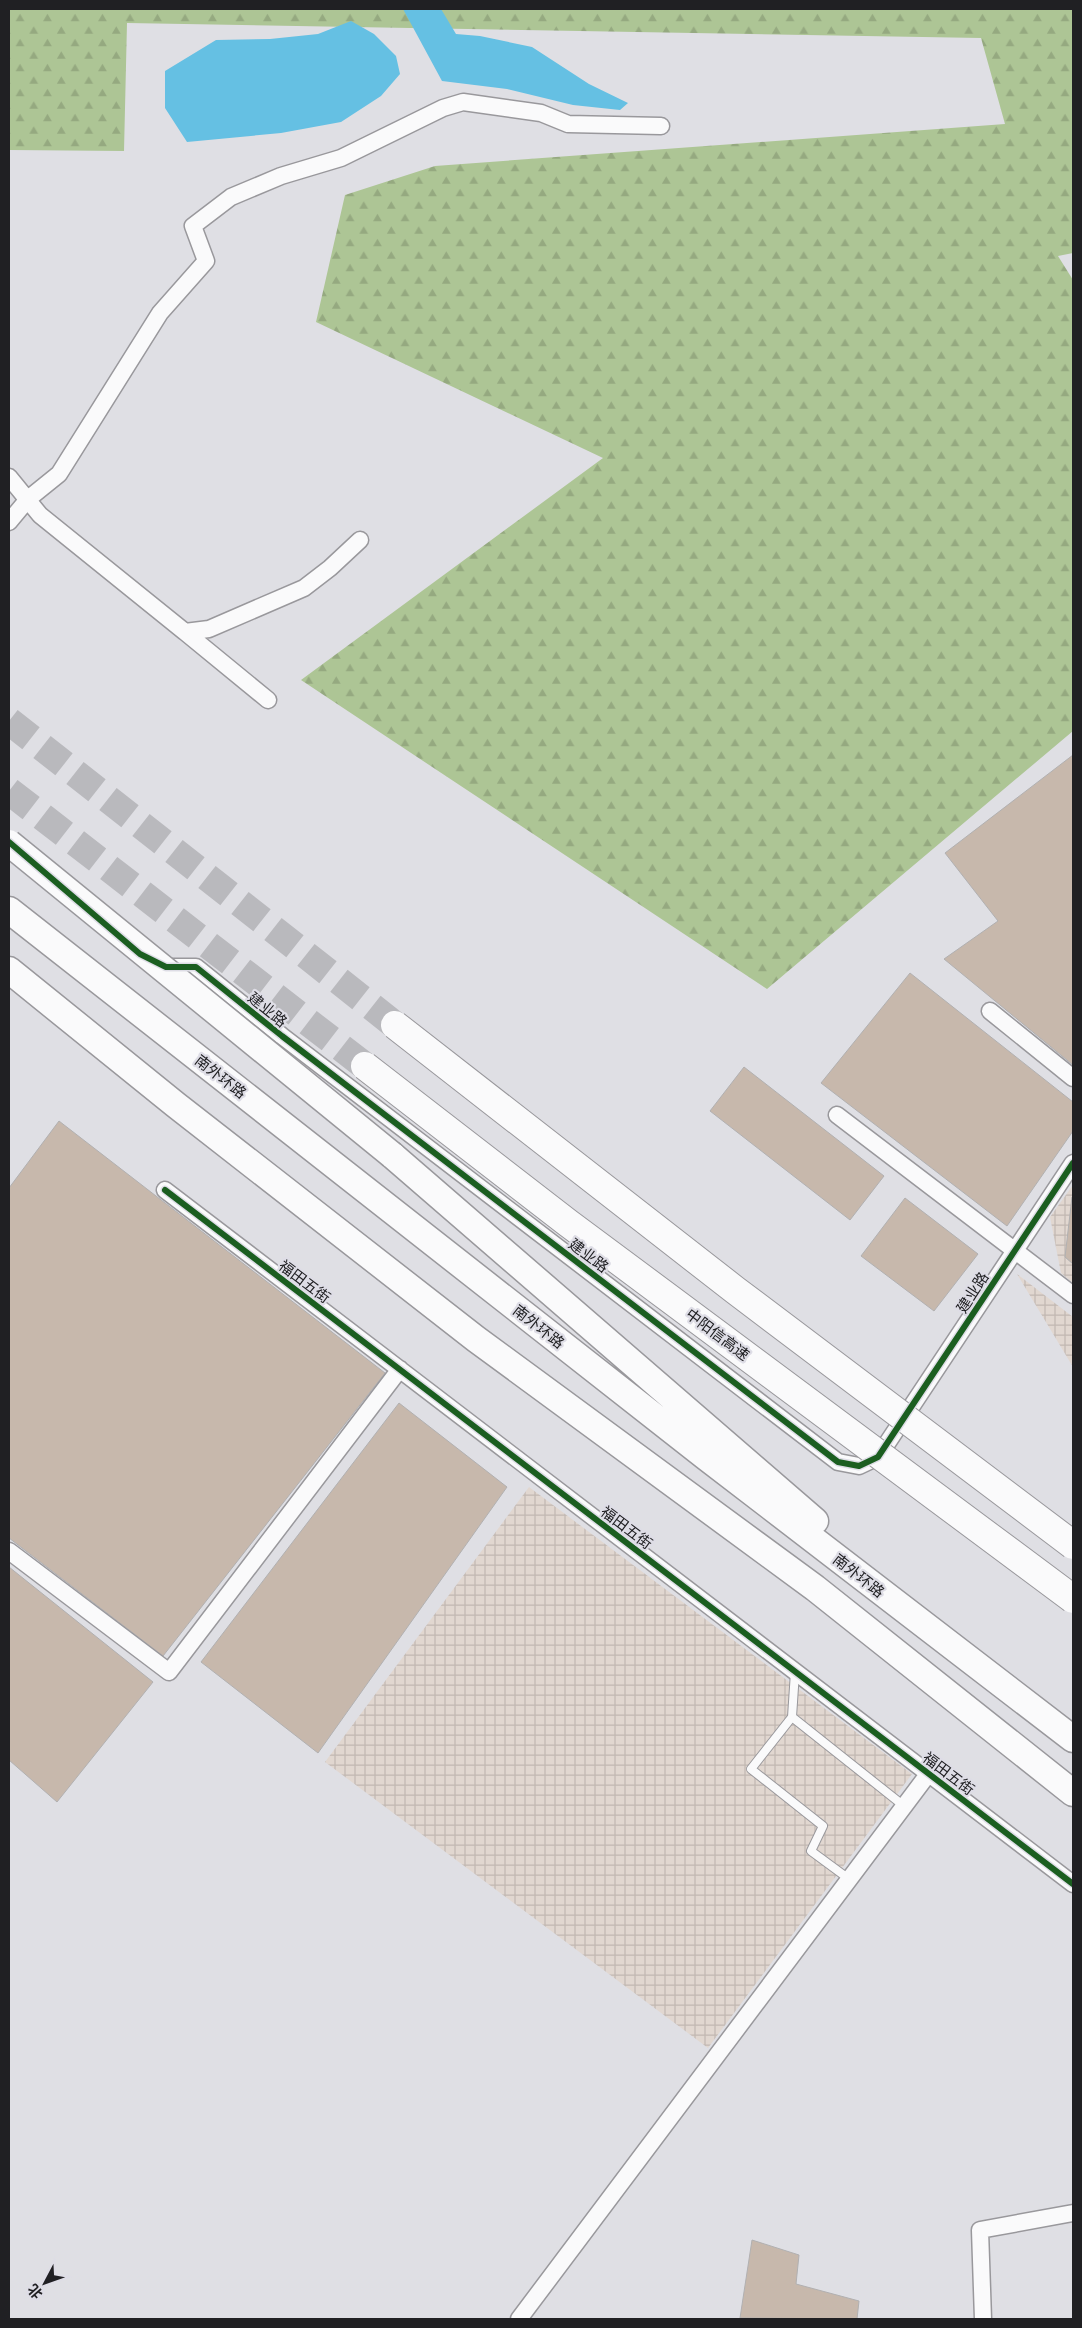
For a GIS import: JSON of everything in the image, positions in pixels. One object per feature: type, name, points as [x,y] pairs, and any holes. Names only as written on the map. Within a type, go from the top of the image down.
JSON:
[{"type":"highway","points":[[9,842],[392,1155],[1012,1692]]},
{"type":"highway","name":"南外环路","points":[[9,910],[706,1457],[1073,1739]]},
{"type":"highway","points":[[9,970],[184,1111],[476,1339],[815,1588],[1073,1793]]},
{"type":"highway","points":[[396,1026],[735,1290],[1073,1545]]},
{"type":"highway","name":"中阳信高速","points":[[365,1066],[568,1223],[1073,1599]]},
{"type":"street","points":[[9,522],[28,499],[59,474],[160,313],[206,261],[193,226],[231,196],[281,176],[341,158],[443,108],[463,102],[541,113],[568,124],[661,126]]},
{"type":"street","points":[[9,477],[40,515],[268,700]]},
{"type":"street","points":[[185,632],[209,629],[304,588],[330,568],[360,540]]},
{"type":"street","name":"建业路","points":[[9,842],[140,954],[166,967],[196,967],[282,1036],[838,1462],[859,1466],[878,1457],[1073,1163]]},
{"type":"street","points":[[990,1011],[1073,1078]]},
{"type":"street","points":[[837,1115],[1073,1295]]},
{"type":"street","name":"福田五街","points":[[165,1190],[1073,1884]]},
{"type":"street","points":[[9,1551],[169,1672],[400,1370]]},
{"type":"street","points":[[519,2319],[929,1774]]},
{"type":"street","points":[[982,2319],[980,2230],[1073,2213]]},
{"type":"lane","points":[[796,1672],[792,1717],[751,1769],[823,1826],[811,1851],[849,1880]]},
{"type":"lane","points":[[792,1717],[904,1806]]},
{"type":"shaded area","points":[[1073,1185],[1073,1283],[1061,1273],[1050,1217]]},
{"type":"shaded area","points":[[1017,1274],[1073,1317],[1073,1367]]},
{"type":"shaded area","points":[[529,1487],[912,1774],[708,2048],[325,1762]]},
{"type":"green space","points":[[9,9],[1073,9],[1073,253],[1058,256],[1073,280],[1073,731],[767,989],[301,680],[603,458],[316,322],[345,195],[435,166],[1005,124],[981,38],[127,23],[124,151],[9,150]]},
{"type":"water","points":[[403,9],[441,9],[456,34],[480,36],[532,47],[589,84],[628,103],[620,110],[573,105],[507,89],[442,81]]},
{"type":"water","points":[[351,21],[374,34],[396,56],[400,74],[381,96],[341,122],[281,133],[187,142],[165,108],[165,71],[216,40],[270,39],[318,34]]},
{"type":"building","points":[[1073,755],[1073,1065],[944,959],[998,921],[945,853]]},
{"type":"building","points":[[910,973],[1073,1102],[1073,1131],[1007,1226],[821,1083]]},
{"type":"building","points":[[744,1067],[884,1176],[850,1220],[710,1111]]},
{"type":"building","points":[[59,1121],[385,1373],[163,1656],[9,1538],[9,1188]]},
{"type":"building","points":[[905,1198],[978,1254],[934,1311],[861,1256]]},
{"type":"building","points":[[1073,1198],[1073,1264],[1065,1257]]},
{"type":"building","points":[[399,1403],[507,1487],[318,1753],[201,1662]]},
{"type":"building","points":[[9,1567],[153,1682],[57,1802],[9,1760]]},
{"type":"building","points":[[752,2240],[799,2255],[796,2284],[859,2301],[857,2319],[740,2318]]},
{"type":"tunnel","points":[[9,721],[395,1025]]},
{"type":"tunnel","points":[[9,791],[365,1066]]},
{"type":"cycle path","points":[[9,842],[140,954],[166,967],[196,967],[282,1036],[838,1462],[859,1466],[878,1457],[1073,1163]]},
{"type":"cycle path","points":[[165,1190],[1073,1884]]}]
